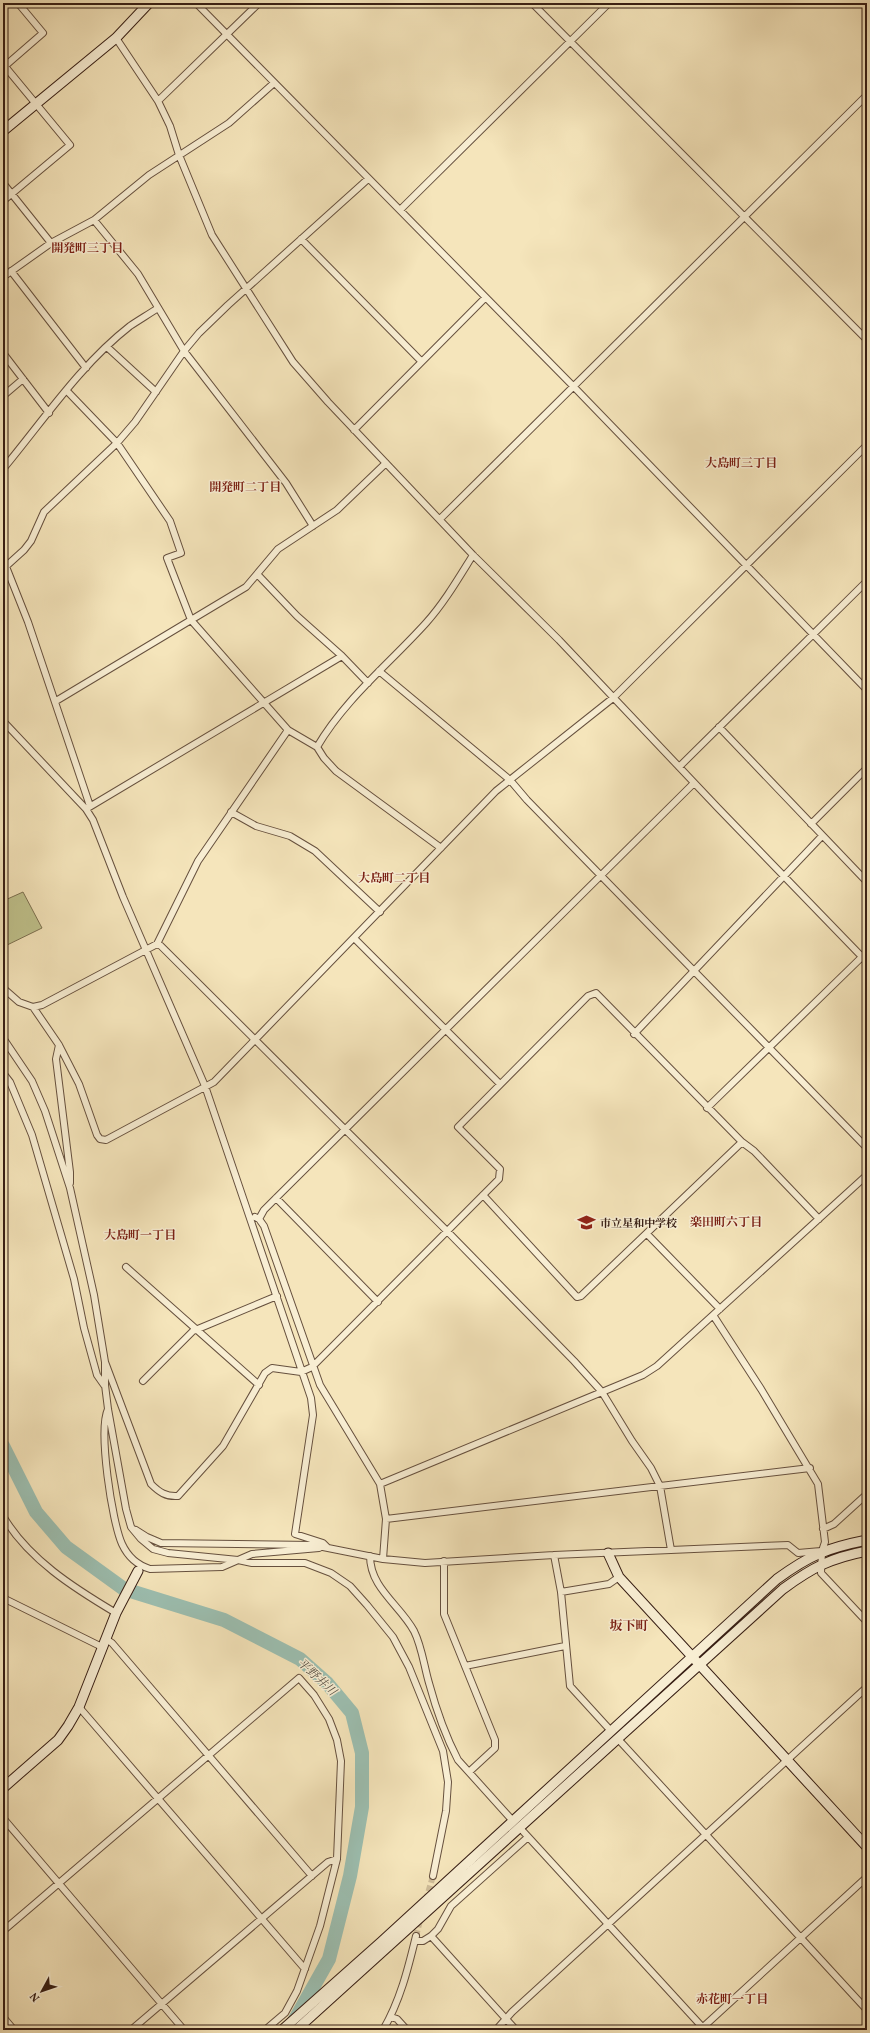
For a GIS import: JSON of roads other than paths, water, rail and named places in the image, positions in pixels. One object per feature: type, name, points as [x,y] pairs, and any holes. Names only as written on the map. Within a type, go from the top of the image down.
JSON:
[{"type":"main road","points":[[3,131],[116,38],[149,3]]},
{"type":"main road","points":[[296,2030],[385,1950],[611,1731],[777,1579],[799,1563],[822,1551],[867,1540]]},
{"type":"main road","points":[[282,2030],[516,1824],[618,1738],[783,1589],[805,1572],[822,1564],[839,1557],[867,1551]]},
{"type":"main road","points":[[608,1553],[619,1578],[867,1847]]},
{"type":"main road","points":[[3,1788],[58,1740],[79,1707],[117,1611],[139,1568]]},
{"type":"street","points":[[3,201],[70,145],[4,65],[43,33],[18,3]]},
{"type":"street","points":[[196,3],[574,387],[867,690]]},
{"type":"street","points":[[158,101],[259,3]]},
{"type":"street","points":[[532,3],[867,340]]},
{"type":"street","points":[[400,210],[609,3]]},
{"type":"street","points":[[116,38],[158,101],[170,126],[179,155],[212,235],[293,362],[354,430],[440,519],[473,556],[559,640],[694,783],[865,957],[707,1108]]},
{"type":"street","points":[[3,277],[51,243],[94,220],[149,175],[229,123],[274,83]]},
{"type":"street","points":[[440,519],[745,218],[867,95]]},
{"type":"street","points":[[4,567],[24,550],[31,541],[44,512],[117,443],[135,422],[184,350],[199,333],[246,288],[368,178]]},
{"type":"street","points":[[3,183],[51,243]]},
{"type":"street","points":[[94,220],[138,274],[184,350],[278,472],[313,526]]},
{"type":"street","points":[[301,239],[421,361]]},
{"type":"street","points":[[11,271],[86,368]]},
{"type":"street","points":[[354,430],[485,298]]},
{"type":"street","points":[[3,469],[86,368],[131,326],[158,308]]},
{"type":"street","points":[[107,347],[156,392]]},
{"type":"street","points":[[3,353],[49,413]]},
{"type":"street","points":[[3,396],[23,380]]},
{"type":"street","points":[[67,391],[117,443],[170,521],[181,553],[167,558],[191,620],[262,703],[288,730],[317,747],[324,758],[336,771],[441,848]]},
{"type":"street","points":[[33,1007],[58,1045],[79,1084],[97,1135],[100,1139],[106,1140],[214,1082],[496,791],[613,698],[867,445]]},
{"type":"street","points":[[56,701],[246,586],[258,575],[278,549],[337,510],[386,463]]},
{"type":"street","points":[[317,747],[327,730],[379,671],[426,623],[473,556]]},
{"type":"street","points":[[3,559],[4,567],[28,622],[56,701],[88,808],[123,897],[148,950],[205,1086],[311,1398],[313,1415],[295,1534],[323,1543],[327,1547]]},
{"type":"street","points":[[258,575],[297,616],[342,656],[368,684]]},
{"type":"street","points":[[679,767],[867,581]]},
{"type":"street","points":[[88,808],[342,656]]},
{"type":"street","points":[[379,671],[510,780],[527,800],[867,1148]]},
{"type":"street","points":[[3,721],[88,808]]},
{"type":"street","points":[[719,727],[867,882]]},
{"type":"street","points":[[3,988],[19,1002],[33,1007],[42,1005],[157,944],[198,861],[288,730]]},
{"type":"street","points":[[811,824],[867,768]]},
{"type":"street","points":[[259,1218],[264,1210],[344,1129],[600,874],[694,783]]},
{"type":"street","points":[[231,812],[261,828],[290,836],[315,851],[380,912]]},
{"type":"street","points":[[634,1034],[822,836]]},
{"type":"street","points":[[354,938],[500,1084]]},
{"type":"street","points":[[157,944],[161,946],[255,1039],[448,1232],[602,1392],[651,1468],[660,1486],[671,1550]]},
{"type":"street","points":[[105,1362],[151,1484],[157,1490],[169,1497],[178,1496],[223,1446],[265,1373],[272,1368],[301,1372],[312,1367],[448,1232],[499,1178],[500,1168],[458,1127],[588,996],[596,993],[707,1108],[742,1142],[754,1151],[818,1219]]},
{"type":"street","points":[[3,1038],[32,1081],[51,1129],[70,1188],[94,1295],[105,1362],[105,1386],[108,1409],[126,1509],[131,1527],[141,1539],[153,1548],[168,1553],[238,1560],[252,1563],[305,1563],[331,1573],[350,1586],[368,1605],[393,1638],[409,1667],[442,1751],[448,1782],[446,1811],[433,1876]]},
{"type":"street","points":[[58,1045],[56,1059],[70,1172],[70,1188]]},
{"type":"street","points":[[3,1073],[10,1082],[32,1135],[74,1279],[86,1335],[97,1375],[105,1386]]},
{"type":"street","points":[[483,1195],[577,1297],[581,1296],[742,1142]]},
{"type":"street","points":[[380,1484],[643,1375],[657,1366],[867,1175]]},
{"type":"street","points":[[276,1198],[378,1302]]},
{"type":"street","points":[[250,1216],[259,1218]]},
{"type":"street","points":[[259,1218],[269,1241],[312,1367],[320,1385],[380,1484],[386,1519],[383,1558]]},
{"type":"street","points":[[647,1234],[720,1309]]},
{"type":"street","points":[[126,1267],[259,1385]]},
{"type":"street","points":[[143,1381],[192,1331],[277,1296]]},
{"type":"street","points":[[713,1315],[810,1468],[818,1484],[825,1542],[822,1551],[821,1573],[867,1622]]},
{"type":"street","points":[[108,1409],[105,1416],[107,1463],[112,1504],[122,1543],[139,1568],[222,1567],[252,1554],[327,1547]]},
{"type":"street","points":[[386,1519],[810,1468]]},
{"type":"street","points":[[823,1529],[834,1524],[867,1494]]},
{"type":"street","points":[[4,1520],[36,1555],[60,1577],[117,1611]]},
{"type":"street","points":[[131,1527],[147,1537],[161,1542],[313,1545],[370,1556],[425,1563],[554,1555],[788,1545],[798,1553],[822,1551]]},
{"type":"street","points":[[554,1555],[561,1592],[570,1686],[611,1731]]},
{"type":"street","points":[[370,1556],[370,1565],[384,1592],[413,1629],[430,1685],[452,1749],[458,1760],[703,2029],[867,1877]]},
{"type":"street","points":[[444,1561],[444,1614],[495,1740],[495,1748],[469,1772]]},
{"type":"street","points":[[561,1592],[609,1584],[619,1578]]},
{"type":"street","points":[[3,1598],[104,1643],[112,1643],[312,1876]]},
{"type":"street","points":[[465,1666],[565,1646]]},
{"type":"street","points":[[3,1931],[299,1678],[314,1695],[328,1718],[337,1740],[341,1761],[337,1859],[320,1926],[297,1991],[285,2013],[265,2030]]},
{"type":"street","points":[[496,2030],[505,2018],[867,1687]]},
{"type":"street","points":[[79,1707],[261,1920],[305,1969]]},
{"type":"street","points":[[618,1738],[867,2010]]},
{"type":"street","points":[[3,1818],[184,2030]]},
{"type":"street","points":[[383,2030],[391,2017],[404,1985],[415,1939],[423,1941],[432,1936],[451,1906],[528,1837]]},
{"type":"street","points":[[131,2030],[328,1862],[337,1859]]},
{"type":"street","points":[[432,1936],[516,2030]]},
{"type":"street","points":[[3,2017],[14,2030]]},
{"type":"street","points":[[391,2017],[397,2019],[407,2030]]},
{"type":"waterway","name":"平野井川","points":[[3,1446],[36,1512],[66,1547],[124,1589],[224,1620],[300,1659],[327,1683],[352,1713],[362,1753],[362,1807],[350,1876],[329,1959],[289,2030]]},
{"type":"tunnel","points":[[426,1900],[433,1876]]},
{"type":"tunnel","points":[[416,1936],[421,1917]]},
{"type":"place","name":"市立星和中学校","points":[[587,1223]]},
{"type":"district","name":"開発町三丁目","points":[[87,248]]},
{"type":"district","name":"大島町三丁目","points":[[741,463]]},
{"type":"district","name":"開発町二丁目","points":[[245,487]]},
{"type":"district","name":"大島町二丁目","points":[[394,878]]},
{"type":"district","name":"楽田町六丁目","points":[[726,1222]]},
{"type":"district","name":"大島町一丁目","points":[[140,1235]]},
{"type":"district","name":"坂下町","points":[[629,1625]]},
{"type":"district","name":"赤花町一丁目","points":[[732,1999]]}]
